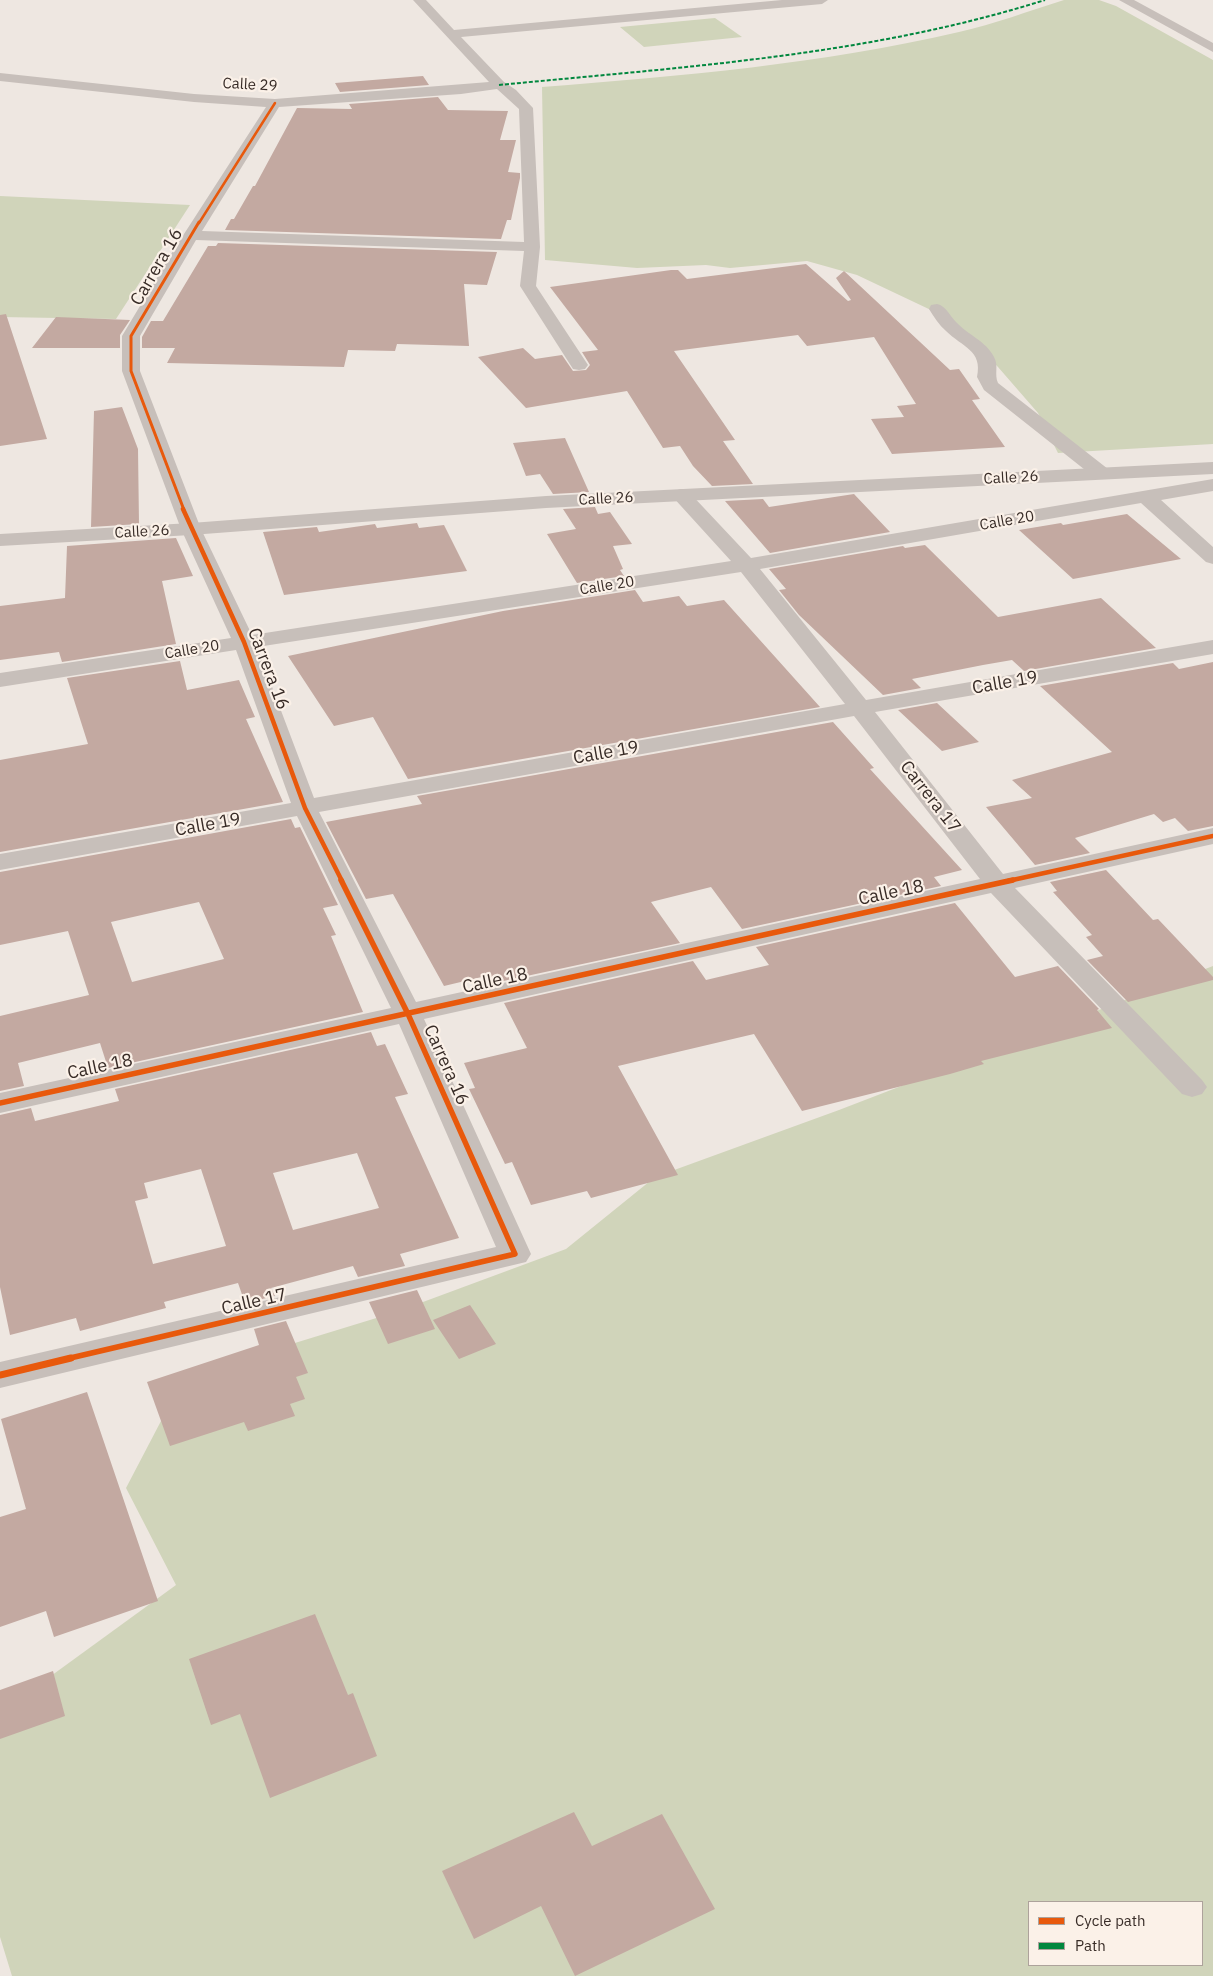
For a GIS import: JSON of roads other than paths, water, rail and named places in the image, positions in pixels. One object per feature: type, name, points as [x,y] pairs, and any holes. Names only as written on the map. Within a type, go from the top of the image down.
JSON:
[{"type":"street","points":[[419,0],[499,85],[526,108],[532,248],[528,286],[579,365]]},
{"type":"street","points":[[451,34],[735,4],[822,0]]},
{"type":"street","points":[[1125,0],[1213,48]]},
{"type":"street","points":[[1174,26],[1194,25]]},
{"type":"street","name":"Calle 29","points":[[0,77],[194,98],[275,103],[460,90],[499,85]]},
{"type":"street","name":"Carrera 16","points":[[275,103],[191,235],[131,336],[131,371],[191,529],[244,642],[305,808],[408,1014],[515,1254]]},
{"type":"street","points":[[191,235],[532,248]]},
{"type":"street","points":[[937,309],[956,331],[983,351],[987,360],[988,370],[986,377],[990,386],[1101,473]]},
{"type":"street","name":"Calle 26","points":[[0,540],[191,529],[546,502],[1213,468]]},
{"type":"street","name":"Calle 20","points":[[0,680],[746,564],[1213,485]]},
{"type":"street","name":"Carrera 17","points":[[681,495],[746,564],[996,883],[1192,1087]]},
{"type":"street","points":[[1146,497],[1213,558]]},
{"type":"street","name":"Calle 19","points":[[0,862],[860,708],[1213,647]]},
{"type":"street","name":"Calle 18","points":[[0,1103],[1213,836]]},
{"type":"street","name":"Calle 17","points":[[0,1375],[515,1254]]}]
